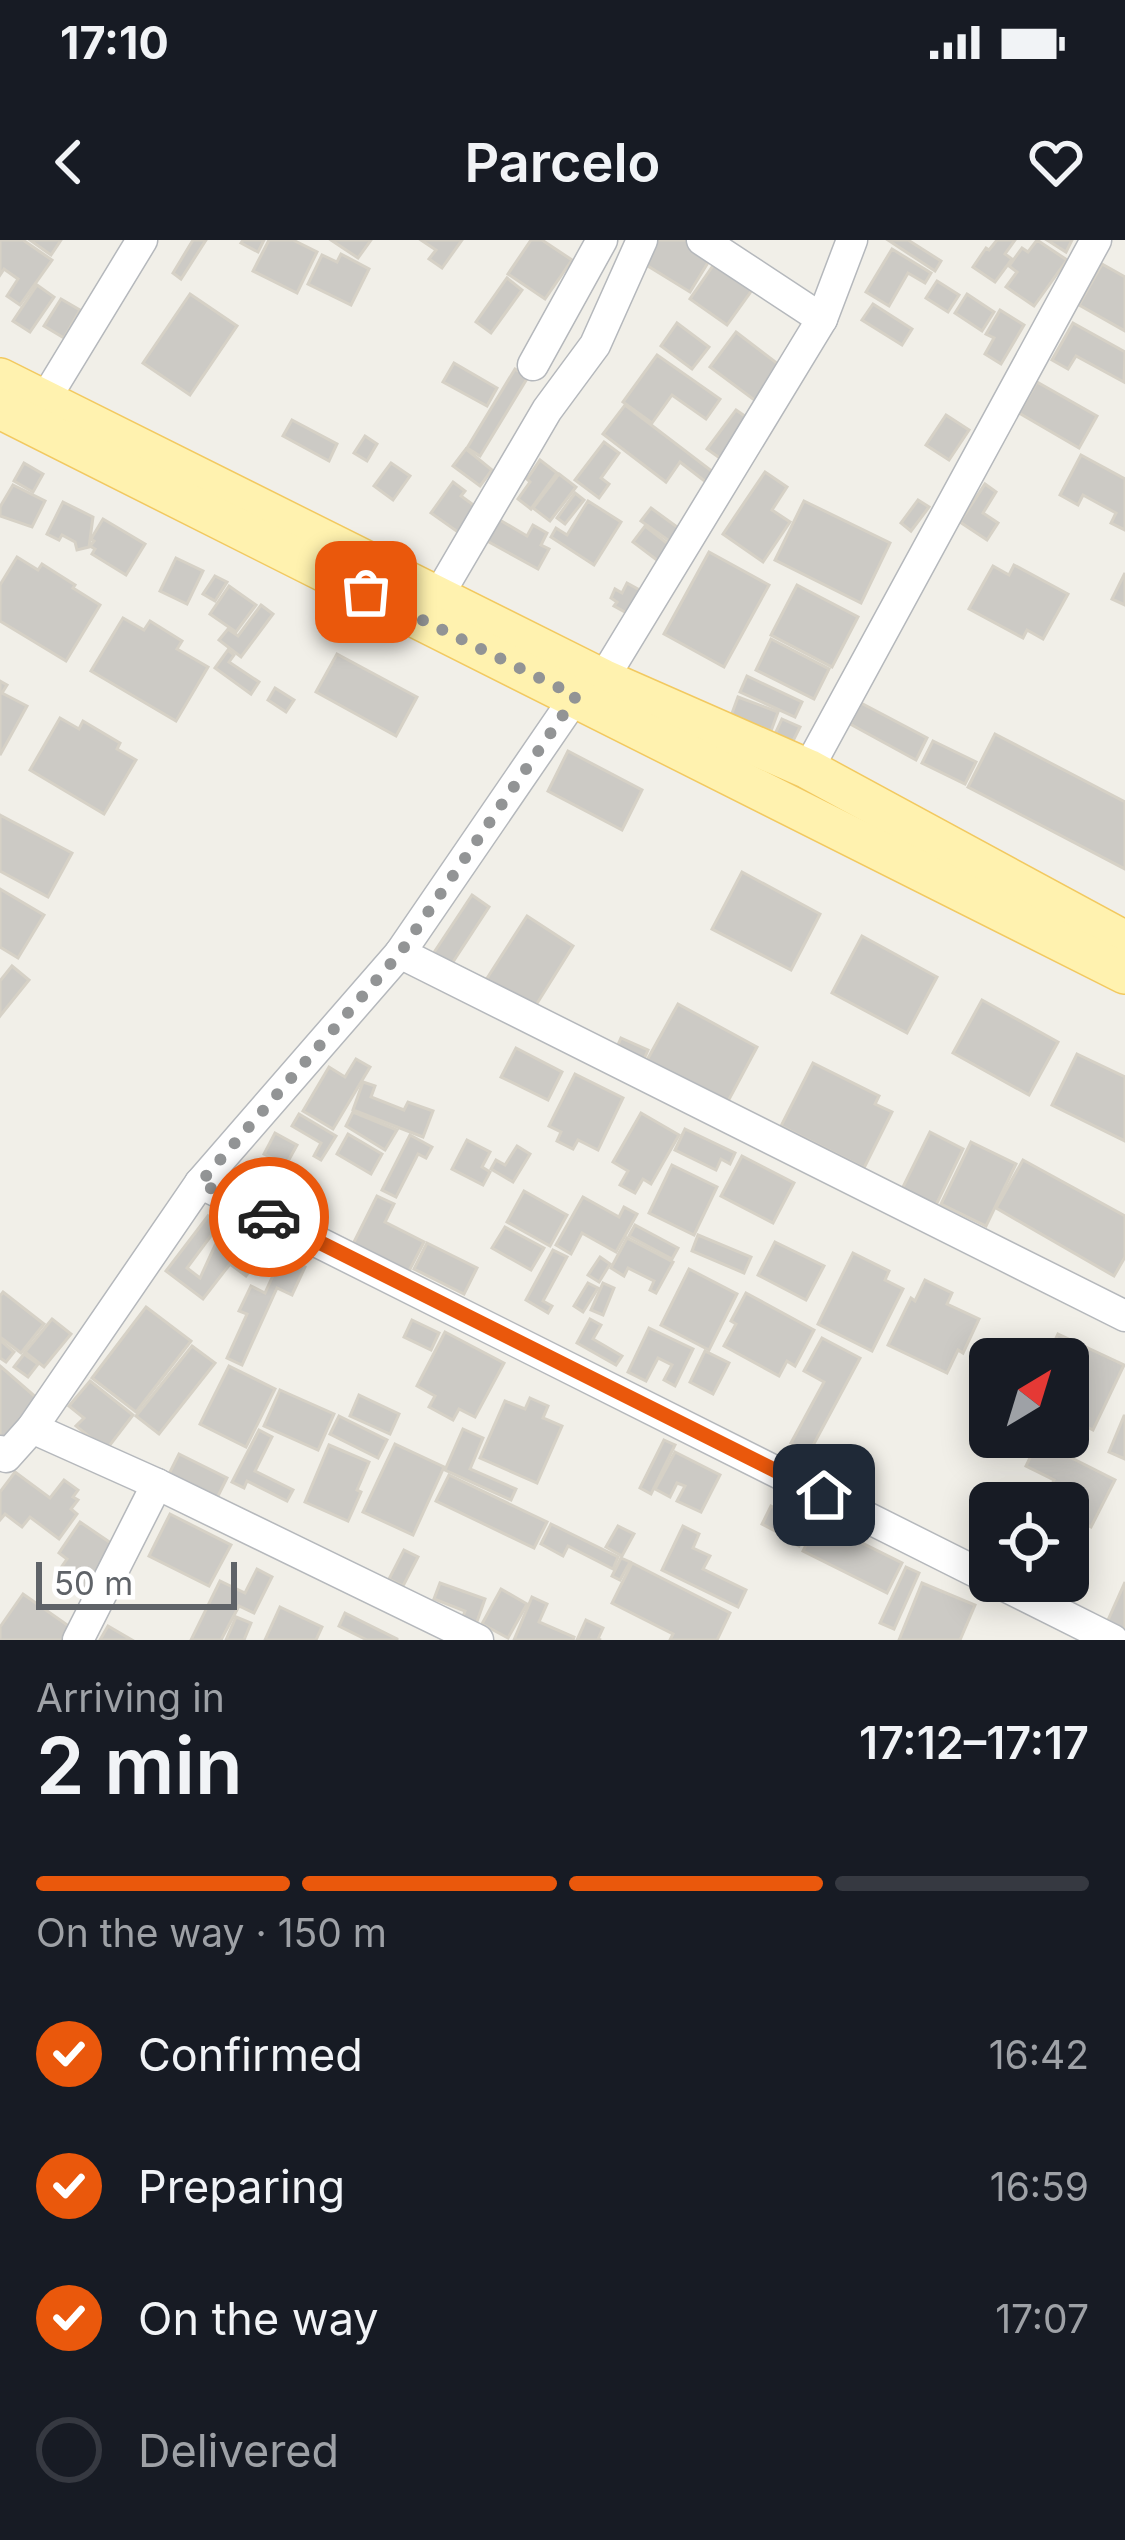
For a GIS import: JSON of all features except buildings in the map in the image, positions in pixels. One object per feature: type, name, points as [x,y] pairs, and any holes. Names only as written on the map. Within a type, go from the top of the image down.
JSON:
[{"type":"main road","points":[[0,378],[25,411],[590,688],[1125,974]]},
{"type":"main road","points":[[25,411],[438,596],[590,688],[808,769],[1125,941]]},
{"type":"street","points":[[25,411],[142,240]]},
{"type":"street","points":[[533,365],[602,240]]},
{"type":"street","points":[[438,596],[547,410],[595,345],[642,240]]},
{"type":"street","points":[[702,240],[822,320]]},
{"type":"street","points":[[0,1451],[6,1457],[32,1428],[200,1183],[400,953],[590,688],[822,320],[852,240]]},
{"type":"street","points":[[808,769],[1096,240]]},
{"type":"street","points":[[400,953],[1125,1316]]},
{"type":"street","points":[[200,1183],[969,1568]]},
{"type":"street","points":[[32,1428],[478,1640]]},
{"type":"street","points":[[78,1640],[158,1484]]},
{"type":"street","points":[[1036,1602],[1113,1640]]},
{"type":"way so far","points":[[269,1217],[200,1183],[400,953],[576,696],[366,592]]},
{"type":"route","points":[[269,1217],[824,1495]]}]
